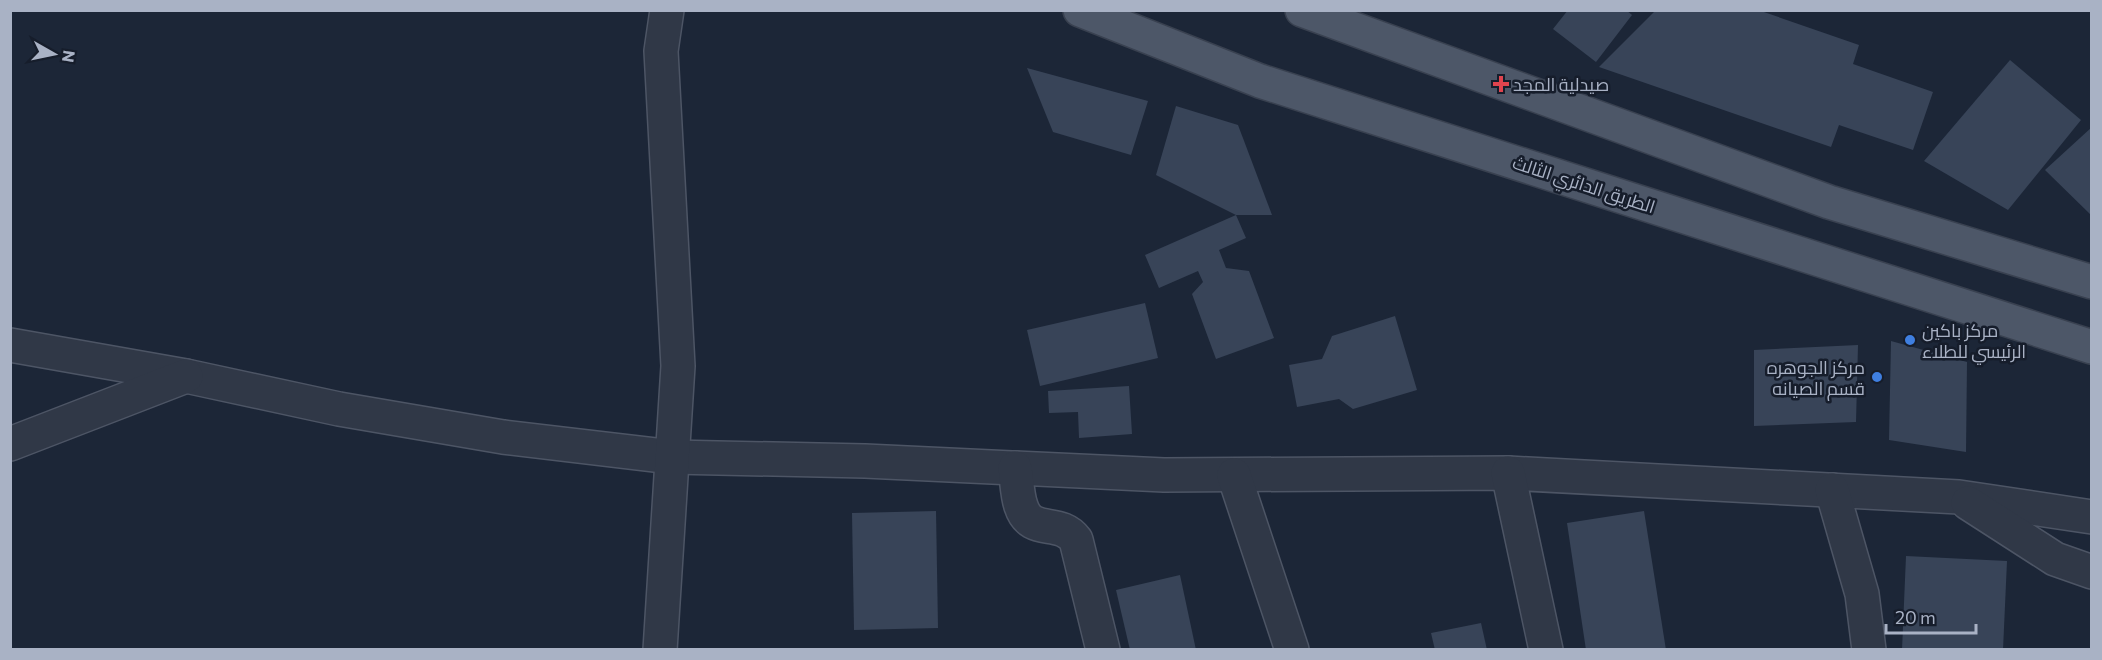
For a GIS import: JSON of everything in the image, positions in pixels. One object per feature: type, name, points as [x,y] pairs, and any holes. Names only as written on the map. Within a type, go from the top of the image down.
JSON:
[{"type":"main road","name":"الطريق الدائري الثالث","points":[[1080,10],[1260,81],[2091,347]]},
{"type":"main road","points":[[1302,10],[1829,202],[2091,282]]},
{"type":"street","points":[[660,650],[678,366],[661,51],[667,10]]},
{"type":"street","points":[[10,345],[186,376],[339,409],[503,437],[672,457],[842,460],[1164,475],[1508,473],[1959,497],[2091,517]]},
{"type":"street","points":[[10,444],[186,376]]},
{"type":"street","points":[[1015,468],[1021,506],[1027,517],[1034,524],[1062,528],[1070,532],[1076,540],[1103,650]]},
{"type":"street","points":[[1508,473],[1546,650]]},
{"type":"street","points":[[1234,476],[1292,650]]},
{"type":"street","points":[[1832,490],[1862,594],[1869,650]]},
{"type":"street","points":[[1959,497],[2055,559],[2091,572]]},
{"type":"building","points":[[1568,10],[1626,10],[1632,15],[1596,62],[1553,29]]},
{"type":"building","points":[[1656,10],[1758,10],[1859,45],[1853,64],[1933,92],[1913,150],[1839,125],[1831,147],[1599,67]]},
{"type":"building","points":[[2010,60],[2081,120],[2008,210],[1924,161]]},
{"type":"building","points":[[1027,68],[1148,101],[1131,155],[1053,132]]},
{"type":"building","points":[[1176,106],[1238,125],[1272,215],[1236,215],[1156,175]]},
{"type":"building","points":[[2092,127],[2092,216],[2045,170]]},
{"type":"building","points":[[1236,215],[1246,238],[1219,250],[1226,268],[1249,271],[1274,338],[1216,359],[1192,294],[1203,282],[1198,271],[1159,288],[1145,255]]},
{"type":"building","points":[[1145,303],[1158,358],[1040,386],[1027,330]]},
{"type":"building","points":[[1395,316],[1417,390],[1353,409],[1339,399],[1297,407],[1289,365],[1322,359],[1332,336]]},
{"type":"building","points":[[1891,341],[1967,362],[1966,452],[1889,440]]},
{"type":"building","points":[[1858,345],[1856,422],[1754,426],[1754,350]]},
{"type":"building","points":[[1129,386],[1132,434],[1079,438],[1078,412],[1049,413],[1048,391]]},
{"type":"building","points":[[936,511],[938,628],[854,630],[852,513]]},
{"type":"building","points":[[1644,511],[1666,650],[1586,650],[1567,523]]},
{"type":"building","points":[[1906,556],[2007,561],[2003,650],[1902,650]]},
{"type":"building","points":[[1180,575],[1196,650],[1130,650],[1116,590]]},
{"type":"building","points":[[1481,623],[1487,650],[1435,650],[1431,633]]},
{"type":"place","name":"صيدلية المجد","points":[[1501,84]]},
{"type":"place","name":"مركز باكين الرئيسي للطلاء","points":[[1910,340]]},
{"type":"place","name":"مركز الجوهره قسم الصيانه","points":[[1877,377]]}]
